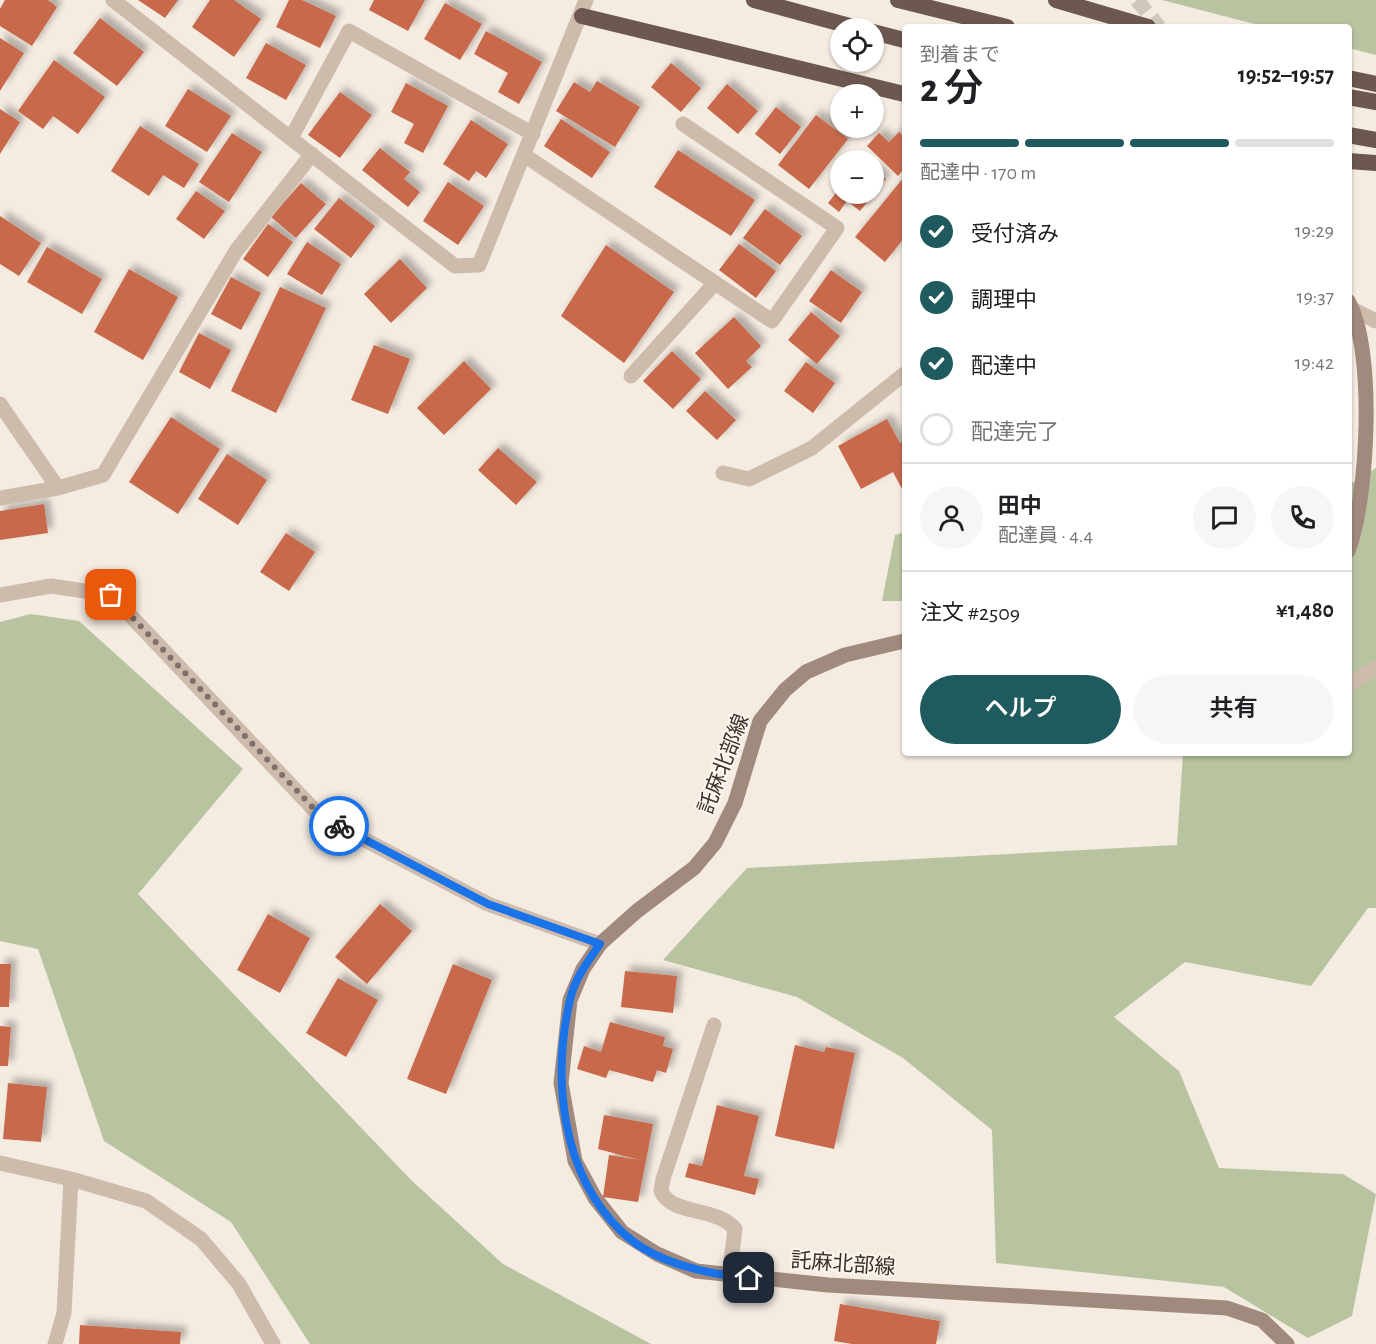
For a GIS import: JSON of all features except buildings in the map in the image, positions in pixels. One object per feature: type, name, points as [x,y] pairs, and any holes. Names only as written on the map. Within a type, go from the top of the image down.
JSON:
[{"type":"highway","points":[[754,0],[830,21]]},
{"type":"highway","points":[[898,0],[995,24]]},
{"type":"highway","points":[[1056,0],[1138,24]]},
{"type":"highway","points":[[584,8],[902,93]]},
{"type":"highway","points":[[884,35],[902,39]]},
{"type":"highway","points":[[1352,79],[1376,84]]},
{"type":"highway","points":[[1352,98],[1376,102]]},
{"type":"highway","points":[[1352,136],[1376,140]]},
{"type":"highway","points":[[1352,161],[1376,163]]},
{"type":"main road","points":[[1352,308],[1364,342],[1366,389],[1358,524],[1352,541]]},
{"type":"main road","name":"託麻北部線","points":[[902,641],[845,655],[806,672],[785,690],[760,721],[735,803],[715,843],[694,868],[637,911],[600,944],[583,969],[570,1000],[561,1083],[575,1161],[595,1198],[622,1232],[676,1263],[696,1271],[828,1285],[1227,1308],[1262,1320],[1287,1344]]},
{"type":"street","points":[[113,0],[455,266],[479,265],[584,8]]},
{"type":"street","points":[[291,138],[349,32],[533,134]]},
{"type":"street","points":[[524,155],[772,321],[837,228],[683,124]]},
{"type":"street","points":[[0,498],[58,488],[103,475],[236,251],[312,154]]},
{"type":"street","points":[[631,376],[716,283]]},
{"type":"street","points":[[1352,306],[1376,321]]},
{"type":"street","points":[[723,473],[749,479],[812,448],[902,376]]},
{"type":"street","points":[[0,404],[58,488]]},
{"type":"street","points":[[0,595],[51,586],[111,595],[321,816],[488,904],[600,944]]},
{"type":"street","points":[[1352,683],[1376,668]]},
{"type":"street","points":[[714,1025],[661,1191],[670,1204],[717,1215],[726,1219],[735,1229],[729,1276]]},
{"type":"street","points":[[0,1163],[71,1179],[147,1201],[201,1239],[239,1284],[273,1344]]},
{"type":"street","points":[[55,1344],[64,1313],[71,1179]]},
{"type":"green space","points":[[1162,0],[1376,0],[1376,55],[1352,49],[1352,24],[1254,24]]},
{"type":"green space","points":[[1376,468],[1376,908],[1368,908],[1311,986],[1185,962],[1114,1017],[1179,1071],[1219,1168],[1343,1174],[1376,1194],[1352,1316],[1308,1338],[1224,1287],[996,1263],[992,1130],[903,1058],[797,997],[663,960],[747,868],[1177,845],[1183,756],[1352,756],[1352,483]]},
{"type":"green space","points":[[902,533],[902,601],[882,601],[895,535]]},
{"type":"green space","points":[[31,614],[79,621],[243,769],[138,894],[411,1180],[503,1264],[651,1344],[310,1344],[231,1222],[104,1141],[38,949],[0,941],[0,622]]},
{"type":"tunnel","points":[[1137,0],[1157,24]]},
{"type":"way so far","points":[[111,595],[321,816],[339,826]]},
{"type":"route","points":[[339,826],[488,904],[600,944],[583,969],[570,1000],[561,1083],[575,1161],[595,1198],[622,1232],[657,1254],[696,1271],[749,1278]]}]
